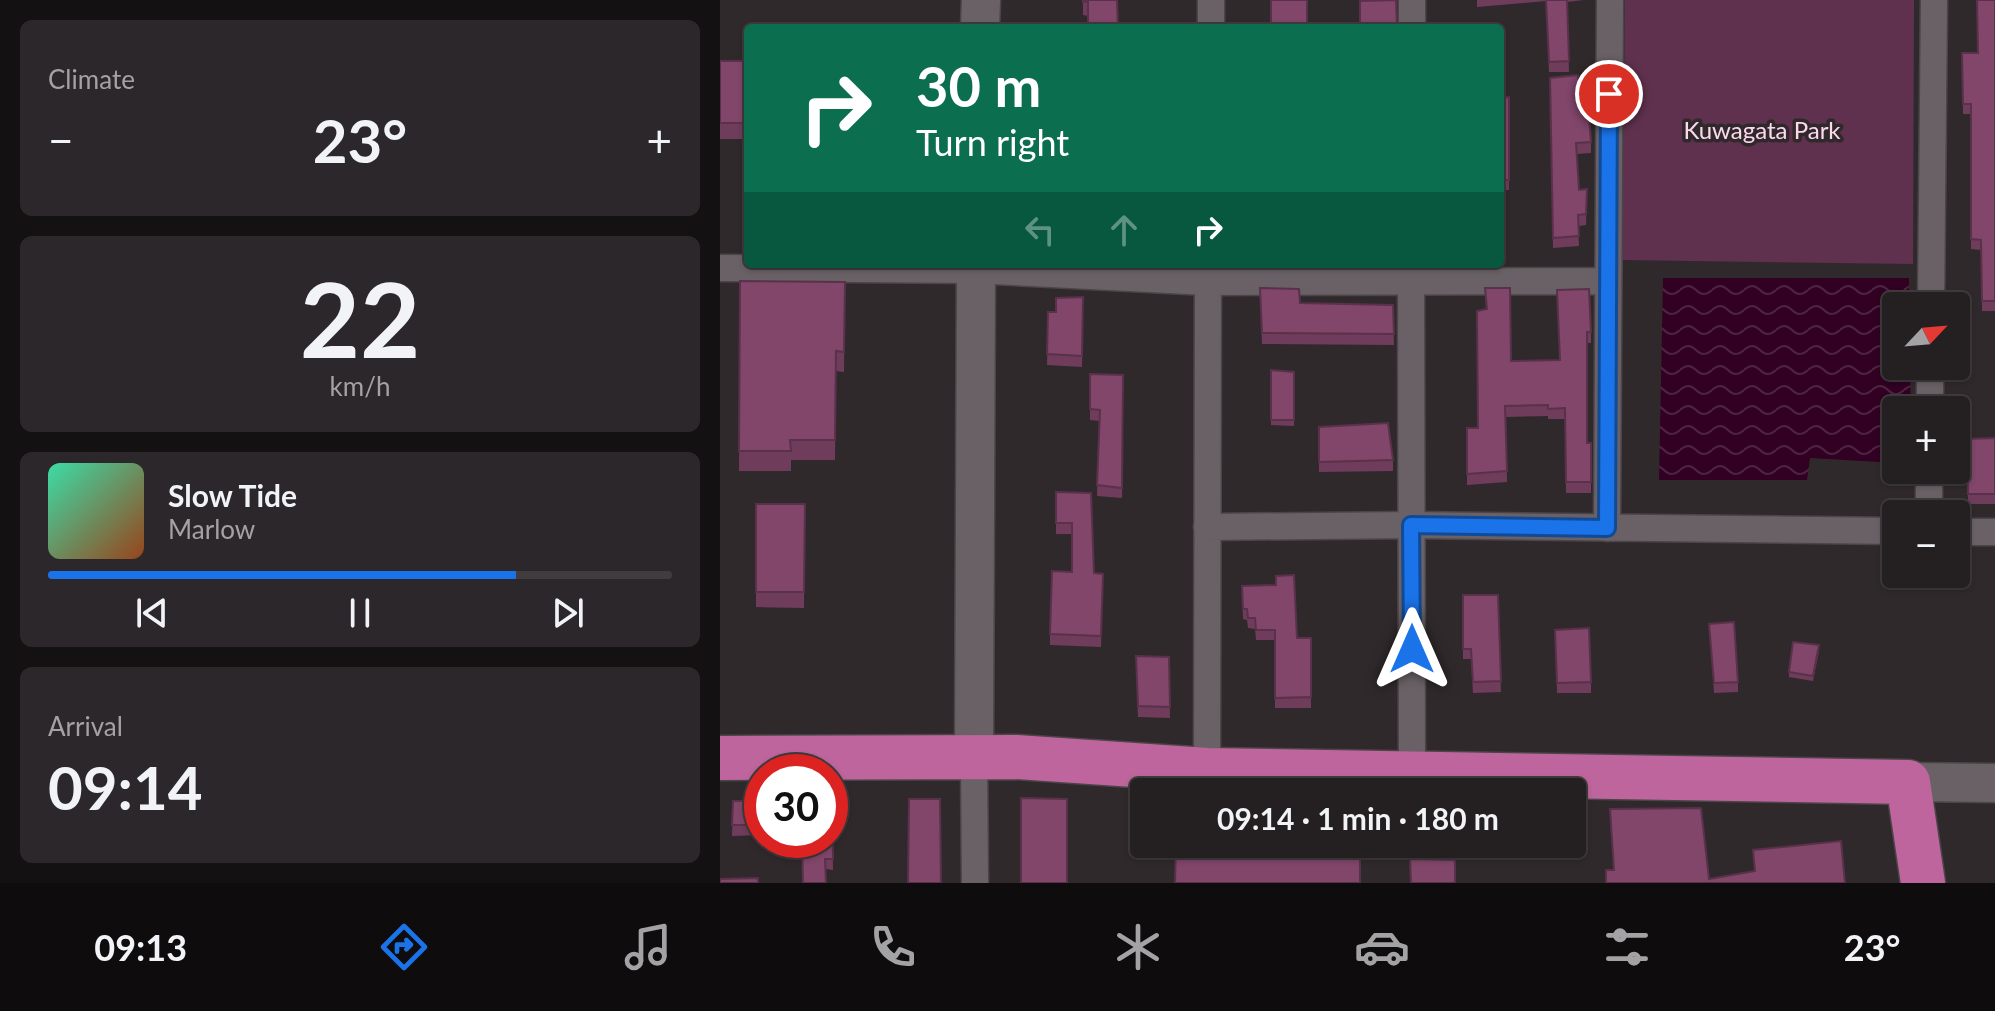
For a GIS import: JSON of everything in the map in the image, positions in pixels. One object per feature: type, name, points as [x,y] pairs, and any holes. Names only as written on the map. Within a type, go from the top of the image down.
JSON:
[{"type":"highway","points":[[720,758],[974,757],[1207,770],[1908,782],[1923,883]]},
{"type":"street","points":[[980,24],[981,0]]},
{"type":"street","points":[[1211,0],[1211,24]]},
{"type":"street","points":[[1412,0],[1412,24]]},
{"type":"street","points":[[1607,528],[1606,281],[1610,0]]},
{"type":"street","points":[[1931,292],[1934,0]]},
{"type":"street","points":[[720,268],[744,268]]},
{"type":"street","points":[[975,883],[976,268]]},
{"type":"street","points":[[1015,268],[1208,273],[1411,273],[1606,281]]},
{"type":"street","points":[[1207,770],[1208,273]]},
{"type":"street","points":[[1411,273],[1412,774]]},
{"type":"street","points":[[1207,527],[1411,525],[1882,531]]},
{"type":"street","points":[[1970,532],[1995,532]]},
{"type":"street","points":[[1908,782],[1995,783]]},
{"type":"green space","name":"Kuwagata Park","points":[[1625,0],[1914,0],[1913,264],[1622,260]]},
{"type":"water","points":[[1663,278],[1909,278],[1909,292],[1882,292],[1882,380],[1910,380],[1911,396],[1882,396],[1882,462],[1810,458],[1807,480],[1659,480]]},
{"type":"building","points":[[1117,0],[1118,24],[1088,24],[1088,2],[1083,2]]},
{"type":"building","points":[[1271,0],[1307,0],[1307,24],[1271,24]]},
{"type":"building","points":[[1396,0],[1397,24],[1360,24],[1360,1]]},
{"type":"building","points":[[1546,0],[1567,0],[1569,61],[1549,62]]},
{"type":"building","points":[[1977,0],[1995,0],[1995,301],[1982,301],[1981,240],[1971,239],[1971,104],[1963,104],[1962,53],[1978,53]]},
{"type":"building","points":[[720,61],[744,61],[744,123],[720,123]]},
{"type":"building","points":[[1578,75],[1579,88],[1587,88],[1591,142],[1576,143],[1579,190],[1587,189],[1586,214],[1578,215],[1579,236],[1553,238],[1550,78]]},
{"type":"building","points":[[1509,97],[1509,180],[1504,180],[1504,98]]},
{"type":"building","points":[[740,281],[845,282],[844,352],[836,351],[835,440],[790,440],[791,451],[739,451]]},
{"type":"building","points":[[1260,288],[1299,289],[1300,303],[1393,305],[1394,334],[1262,333]]},
{"type":"building","points":[[1485,288],[1510,288],[1511,361],[1560,360],[1557,290],[1589,289],[1591,332],[1587,332],[1587,443],[1591,443],[1591,482],[1566,482],[1565,408],[1548,409],[1548,405],[1505,406],[1507,471],[1467,474],[1467,428],[1478,428],[1477,311],[1487,309]]},
{"type":"building","points":[[1083,297],[1082,356],[1047,354],[1048,312],[1056,312],[1056,298]]},
{"type":"building","points":[[1271,370],[1294,372],[1294,420],[1271,420]]},
{"type":"building","points":[[1090,374],[1123,375],[1122,488],[1097,485],[1100,410],[1090,409]]},
{"type":"building","points":[[1388,423],[1393,460],[1319,462],[1319,427]]},
{"type":"building","points":[[1995,438],[1995,494],[1968,494],[1970,439]]},
{"type":"building","points":[[1056,492],[1091,493],[1094,573],[1103,574],[1101,636],[1050,634],[1052,571],[1072,572],[1072,523],[1056,523]]},
{"type":"building","points":[[756,504],[805,504],[804,592],[756,592]]},
{"type":"building","points":[[1294,575],[1297,638],[1311,638],[1311,697],[1275,698],[1275,630],[1256,630],[1255,618],[1248,618],[1247,609],[1243,609],[1242,586],[1276,585],[1276,576]]},
{"type":"building","points":[[1463,595],[1498,595],[1501,681],[1473,682],[1471,649],[1463,649]]},
{"type":"building","points":[[1734,622],[1738,682],[1714,683],[1709,624]]},
{"type":"building","points":[[1589,628],[1591,682],[1557,683],[1555,630]]},
{"type":"building","points":[[1793,642],[1819,645],[1813,676],[1789,672]]},
{"type":"building","points":[[1136,656],[1169,657],[1170,707],[1138,706]]},
{"type":"building","points":[[1021,798],[1067,799],[1067,883],[1021,883]]},
{"type":"building","points":[[909,799],[940,799],[941,883],[908,883]]},
{"type":"building","points":[[733,801],[744,801],[744,825],[732,825]]},
{"type":"building","points":[[1701,808],[1709,879],[1755,871],[1753,850],[1841,841],[1845,883],[1606,883],[1606,870],[1614,870],[1610,809]]},
{"type":"building","points":[[802,858],[833,858],[825,859],[826,883],[803,883]]},
{"type":"building","points":[[1176,858],[1360,858],[1360,883],[1175,883]]},
{"type":"building","points":[[1410,859],[1455,860],[1455,883],[1411,883]]},
{"type":"building","points":[[758,878],[758,883],[720,883],[720,879]]},
{"type":"route","points":[[1412,649],[1411,525],[1607,528],[1609,94]]}]
